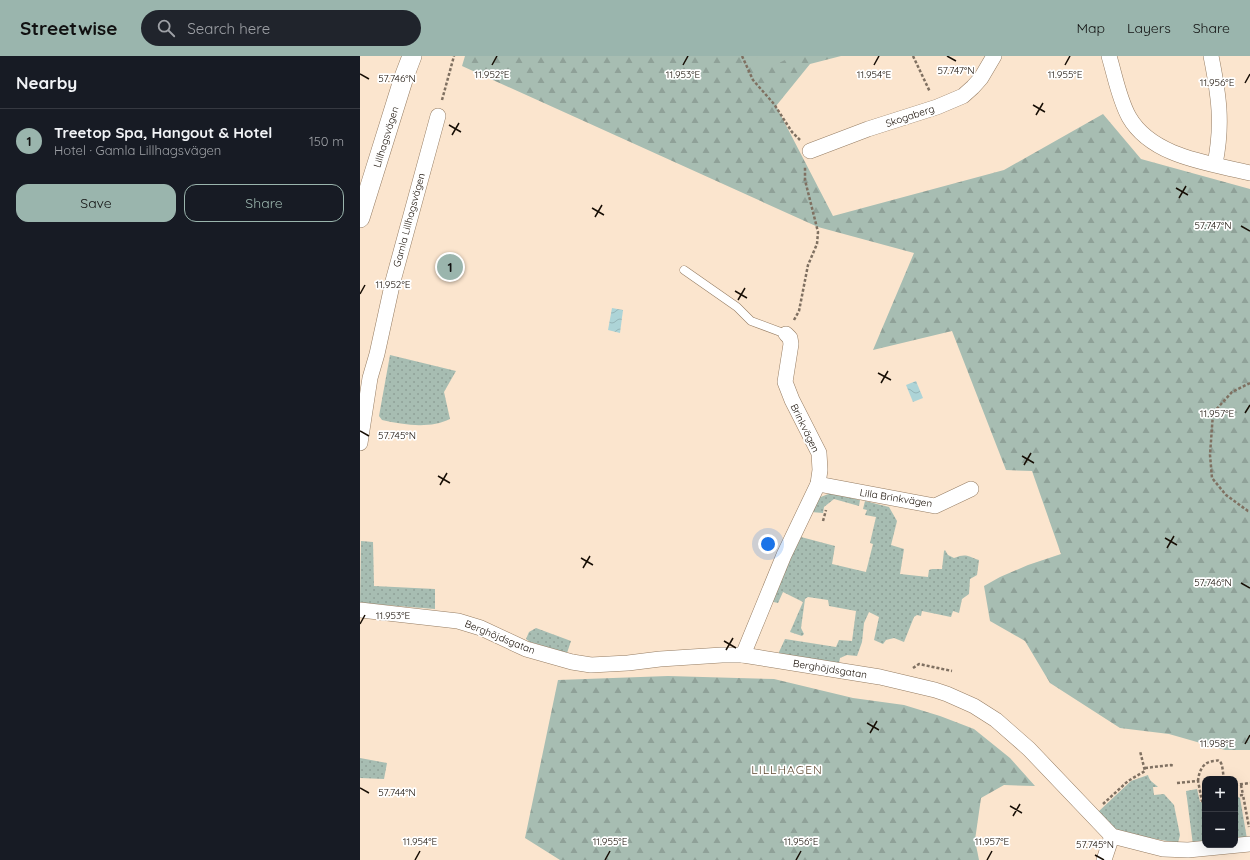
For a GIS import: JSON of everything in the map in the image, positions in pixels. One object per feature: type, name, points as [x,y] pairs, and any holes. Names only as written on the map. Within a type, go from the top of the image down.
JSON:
[{"type":"street","name":"Lillhagsvägen","points":[[360,218],[412,56]]},
{"type":"street","name":"Skogaberg","points":[[810,151],[868,129],[938,107],[963,96],[981,78],[994,56]]},
{"type":"street","points":[[1109,56],[1128,115],[1143,134],[1156,144],[1186,157],[1250,173]]},
{"type":"street","points":[[1211,56],[1218,90],[1220,118],[1218,151],[1215,164]]},
{"type":"street","name":"Gamla Lillhagsvägen","points":[[360,443],[370,378],[377,354],[393,281],[438,116]]},
{"type":"street","name":"Brinkvägen","points":[[743,655],[784,555],[818,484],[820,470],[819,453],[794,406],[785,382],[791,344],[790,328]]},
{"type":"street","name":"Lilla Brinkvägen","points":[[818,484],[935,506],[971,488]]},
{"type":"street","name":"Berghöjdsgatan","points":[[360,610],[458,621],[481,628],[526,649],[572,662],[591,665],[722,655],[743,655],[880,677],[941,692],[974,706],[996,720],[1029,749],[1112,836]]},
{"type":"street","points":[[1104,860],[1112,836],[1162,849],[1188,850],[1250,844]]},
{"type":"lane","points":[[684,270],[737,307],[751,321],[790,328]]},
{"type":"path","points":[[438,116],[454,56]]},
{"type":"path","points":[[742,56],[753,80],[774,104],[792,132],[810,151],[804,165],[805,180],[818,232],[817,244],[808,265],[799,311],[790,328]]},
{"type":"path","points":[[913,56],[938,107]]},
{"type":"path","points":[[1250,384],[1232,392],[1213,413],[1210,455],[1212,478],[1226,495],[1250,511]]},
{"type":"path","points":[[1091,815],[1128,781],[1146,771],[1140,751]]},
{"type":"path","points":[[1202,801],[1198,781],[1199,774],[1204,765],[1214,760],[1218,761],[1221,763],[1223,776]]},
{"type":"path","points":[[1145,768],[1171,765],[1174,766]]},
{"type":"path","points":[[1177,783],[1198,781]]},
{"type":"path","points":[[1250,783],[1241,785],[1250,834]]},
{"type":"path","points":[[1238,796],[1243,795]]},
{"type":"green space","points":[[465,56],[841,56],[810,64],[776,106],[833,216],[1004,170],[1103,114],[1141,159],[1250,189],[1250,750],[1225,750],[1169,734],[1120,728],[1050,683],[1025,641],[990,621],[984,586],[1000,577],[1028,565],[1061,554],[1032,471],[1006,470],[952,331],[873,350],[914,253],[818,227],[462,66]]},
{"type":"green space","points":[[759,56],[793,56],[761,72],[756,70],[755,67],[755,59]]},
{"type":"green space","points":[[390,355],[456,371],[444,392],[450,419],[425,425],[408,425],[382,420],[379,416]]},
{"type":"green space","points":[[831,493],[860,500],[859,506],[834,499],[824,507],[823,513],[811,512],[818,498]]},
{"type":"green space","points":[[865,501],[889,507],[897,521],[891,545],[904,549],[900,574],[928,577],[929,570],[942,569],[945,550],[948,555],[954,558],[964,555],[979,560],[977,575],[970,579],[969,594],[962,599],[959,613],[953,611],[951,617],[922,611],[921,616],[917,615],[914,617],[904,642],[894,638],[886,640],[883,644],[874,640],[879,617],[869,612],[864,623],[862,642],[857,656],[847,655],[840,658],[839,663],[779,654],[785,639],[836,647],[839,640],[852,641],[856,611],[829,606],[828,600],[808,597],[805,599],[801,628],[804,634],[802,636],[790,632],[803,602],[783,592],[778,603],[769,601],[801,537],[835,546],[832,564],[866,572],[873,544],[870,543],[876,517],[865,515],[867,510],[863,509]]},
{"type":"green space","points":[[361,541],[373,542],[374,586],[435,589],[435,609],[360,603]]},
{"type":"green space","points":[[536,628],[571,641],[567,653],[530,642],[526,639],[529,632]]},
{"type":"green space","points":[[668,676],[774,679],[853,698],[904,705],[940,716],[974,729],[1010,758],[1035,786],[1004,785],[981,798],[975,840],[979,860],[560,860],[525,838],[558,680]]},
{"type":"green space","points":[[360,758],[387,763],[384,779],[360,778]]},
{"type":"green space","points":[[1148,775],[1158,787],[1153,787],[1154,795],[1164,794],[1174,805],[1180,835],[1178,843],[1118,832],[1098,812],[1131,781]]},
{"type":"green space","points":[[1197,789],[1200,802],[1202,802],[1202,845],[1193,845],[1186,791]]},
{"type":"green space","points":[[1238,797],[1240,798],[1247,839],[1238,840]]},
{"type":"water","points":[[612,308],[623,310],[620,333],[608,330]]},
{"type":"water","points":[[916,381],[923,398],[913,402],[906,385]]},
{"type":"place","name":"Treetop Spa, Hangout & Hotel","points":[[450,267]]},
{"type":"district","name":"LILLHAGEN","points":[[787,769]]}]
